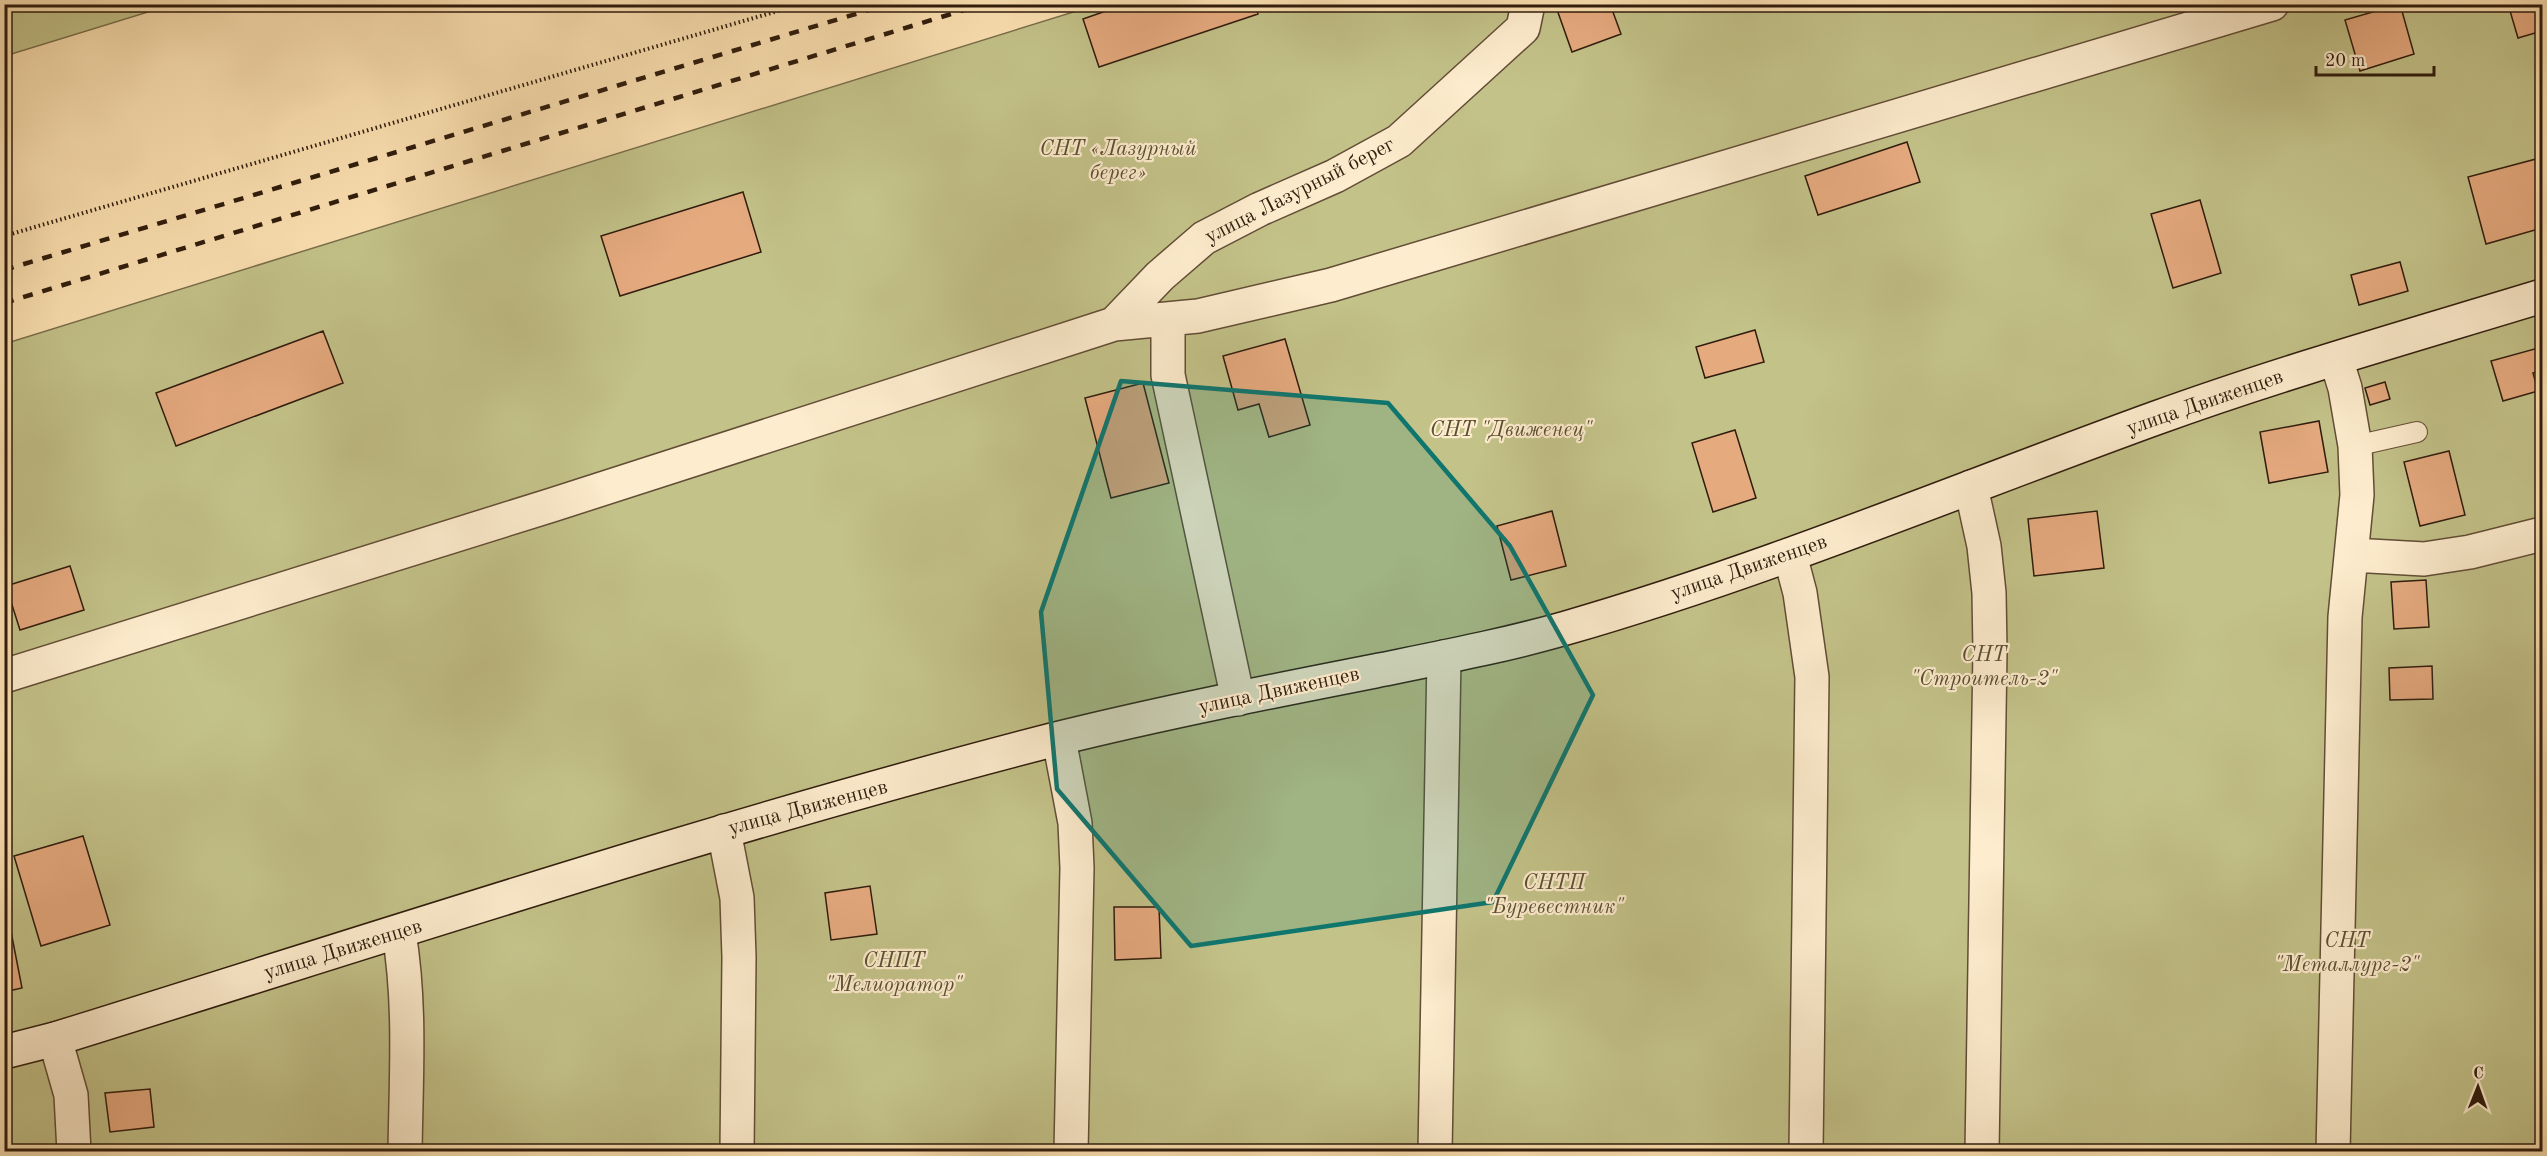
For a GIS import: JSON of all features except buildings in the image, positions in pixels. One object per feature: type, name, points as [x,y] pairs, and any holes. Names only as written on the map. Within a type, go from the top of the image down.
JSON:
[{"type":"street","name":"улица Лазурный берег","points":[[1114,324],[1160,276],[1204,238],[1260,209],[1352,168],[1399,141],[1523,28],[1528,4]]},
{"type":"street","points":[[4,676],[552,505],[1114,324],[1168,320],[1261,303],[1331,285],[2272,4]]},
{"type":"street","name":"улица Движенцев","points":[[4,1052],[55,1039],[724,831],[1059,739],[1238,699],[1444,657],[1560,629],[1701,586],[1790,555],[2163,415],[2542,296]]},
{"type":"street","points":[[1168,320],[1168,375],[1238,699]]},
{"type":"street","points":[[2333,1152],[2345,617],[2356,495],[2355,446],[2345,388],[2336,359]]},
{"type":"street","points":[[1971,488],[1984,546],[1989,593],[1990,639],[1982,1152]]},
{"type":"street","points":[[2352,555],[2424,559],[2470,552],[2542,534]]},
{"type":"street","points":[[1790,555],[1800,593],[1812,677],[1806,1152]]},
{"type":"street","points":[[1435,1152],[1444,657]]},
{"type":"street","points":[[1059,739],[1075,823],[1077,867],[1071,1152]]},
{"type":"street","points":[[724,831],[737,898],[739,957],[737,1152]]},
{"type":"street","points":[[399,933],[406,971],[407,999],[405,1152]]},
{"type":"street","points":[[55,1039],[70,1095],[74,1152]]},
{"type":"lane","points":[[2355,446],[2417,432]]},
{"type":"path","points":[[4,236],[802,4]]},
{"type":"highlighted area","points":[[1121,381],[1388,403],[1510,546],[1593,695],[1493,902],[1191,946],[1057,789],[1041,612]]},
{"type":"green space","points":[[5,4],[170,4],[171,5],[5,56]]},
{"type":"green space","points":[[1096,5],[2542,5],[2542,1151],[5,1151],[4,344]]},
{"type":"railway","points":[[4,270],[889,4]]},
{"type":"railway","points":[[4,303],[984,4]]},
{"type":"park label","name":"СНТ «Лазурный берег»","points":[[1118,161]]},
{"type":"park label","name":"СНТ \"Движенец\"","points":[[1511,430]]},
{"type":"park label","name":"СНТ \"Строитель-2\"","points":[[1984,667]]},
{"type":"park label","name":"СНТП \"Буревестник\"","points":[[1554,895]]},
{"type":"park label","name":"СНТ \"Металлург-2\"","points":[[2347,953]]},
{"type":"park label","name":"СНПТ \"Мелиоратор\"","points":[[894,973]]}]
